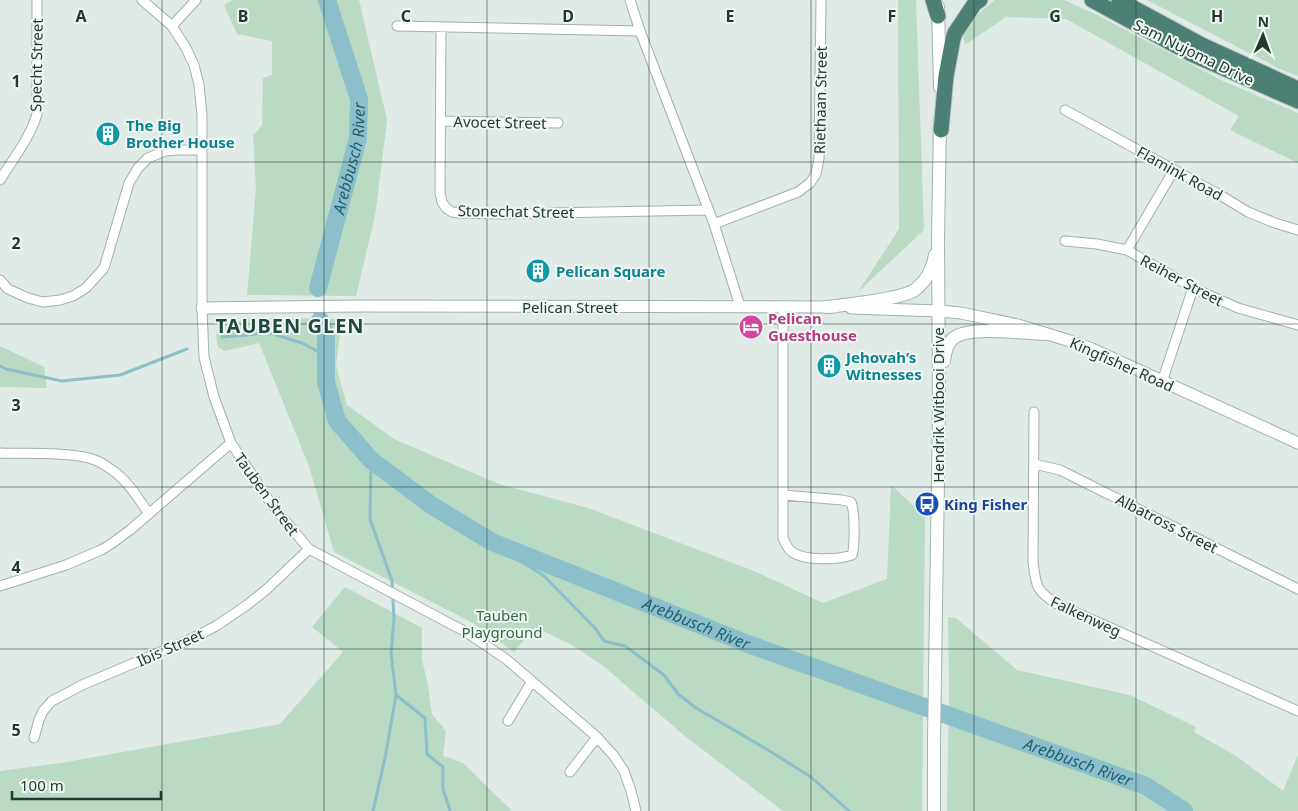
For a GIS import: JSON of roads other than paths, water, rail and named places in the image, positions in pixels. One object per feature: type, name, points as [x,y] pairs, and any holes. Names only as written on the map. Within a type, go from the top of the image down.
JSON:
[{"type":"highway","points":[[933,0],[938,16]]},
{"type":"highway","points":[[941,130],[946,76],[953,39],[975,3],[980,0]]},
{"type":"highway","name":"Sam Nujoma Drive","points":[[1092,0],[1191,54],[1298,101]]},
{"type":"highway","name":"Sam Nujoma Drive","points":[[1119,0],[1202,45],[1298,89]]},
{"type":"main road","name":"Hendrik Witbooi Drive","points":[[934,811],[939,311],[938,238],[941,130],[938,0]]},
{"type":"main road","points":[[828,307],[896,297],[914,290],[930,272],[938,238]]},
{"type":"main road","points":[[938,411],[947,346],[955,336],[973,331],[1044,334]]},
{"type":"street","name":"Specht Street","points":[[0,180],[28,136],[37,114],[37,0]]},
{"type":"street","name":"Tauben Street","points":[[142,0],[172,26],[194,65],[199,85],[202,115],[202,308],[204,357],[214,397],[231,443],[272,505],[309,549],[466,632],[506,659],[597,737],[624,771],[636,811]]},
{"type":"street","points":[[172,26],[196,0]]},
{"type":"street","points":[[630,0],[640,31],[709,210],[740,306]]},
{"type":"street","name":"Riethaan Street","points":[[714,224],[798,192],[810,183],[816,174],[819,159],[821,0]]},
{"type":"street","points":[[397,26],[640,31]]},
{"type":"street","name":"Stonechat Street","points":[[441,28],[440,193],[446,208],[460,214],[709,210]]},
{"type":"street","name":"Flamink Road","points":[[1064,110],[1248,212],[1298,230]]},
{"type":"street","name":"Avocet Street","points":[[441,121],[558,123]]},
{"type":"street","points":[[0,280],[8,290],[43,302],[73,296],[86,288],[104,268],[129,183],[138,168],[148,158],[165,151],[202,150]]},
{"type":"street","points":[[1128,250],[1174,170]]},
{"type":"street","name":"Reiher Street","points":[[1066,241],[1098,244],[1128,250],[1193,288],[1238,308],[1298,325]]},
{"type":"street","points":[[1162,382],[1193,288]]},
{"type":"street","points":[[783,306],[783,494],[783,538],[786,546],[792,552],[802,556],[843,558],[852,555],[854,549],[854,509],[851,502],[783,494]]},
{"type":"street","name":"Pelican Street","points":[[202,308],[783,306],[939,311]]},
{"type":"street","name":"Kingfisher Road","points":[[939,311],[961,313],[1018,325],[1092,349],[1298,443]]},
{"type":"street","name":"Falkenweg","points":[[1034,412],[1033,562],[1035,580],[1040,591],[1057,604],[1298,712]]},
{"type":"street","points":[[0,586],[66,565],[101,550],[130,530],[231,443]]},
{"type":"street","points":[[0,453],[86,457],[101,463],[114,470],[132,488],[149,514]]},
{"type":"street","name":"Albatross Street","points":[[1034,464],[1060,470],[1298,589]]},
{"type":"street","name":"Ibis Street","points":[[34,738],[39,720],[52,701],[82,684],[189,640],[216,626],[267,589],[309,549]]},
{"type":"street","points":[[508,721],[532,681]]},
{"type":"street","points":[[570,772],[597,737]]},
{"type":"waterway","name":"Arebbusch River","points":[[318,288],[358,138],[359,99],[327,0]]},
{"type":"waterway","name":"Arebbusch River","points":[[320,320],[326,335],[326,382],[337,421],[371,460],[431,505],[492,542],[748,644],[1146,786],[1184,811]]},
{"type":"waterway","points":[[222,337],[270,333],[302,343],[326,356]]},
{"type":"waterway","points":[[0,366],[6,369],[62,381],[120,375],[187,349]]},
{"type":"waterway","points":[[371,460],[370,519],[392,581],[394,619],[391,653],[396,695],[373,811]]},
{"type":"waterway","points":[[492,542],[544,576],[596,629],[604,641],[625,646],[664,675],[678,694],[696,708],[811,777],[849,811]]},
{"type":"waterway","points":[[396,695],[425,718],[427,754],[443,767],[443,789],[450,811]]},
{"type":"place","name":"The Big Brother House","points":[[108,134]]},
{"type":"place","name":"Pelican Square","points":[[538,271]]},
{"type":"place","name":"Pelican Guesthouse","points":[[751,327]]},
{"type":"place","name":"Jehovah’s Witnesses","points":[[829,366]]},
{"type":"place","name":"King Fisher","points":[[927,504]]},
{"type":"district","name":"TAUBEN GLEN","points":[[290,325]]},
{"type":"park label","name":"Tauben Playground","points":[[502,624]]}]
